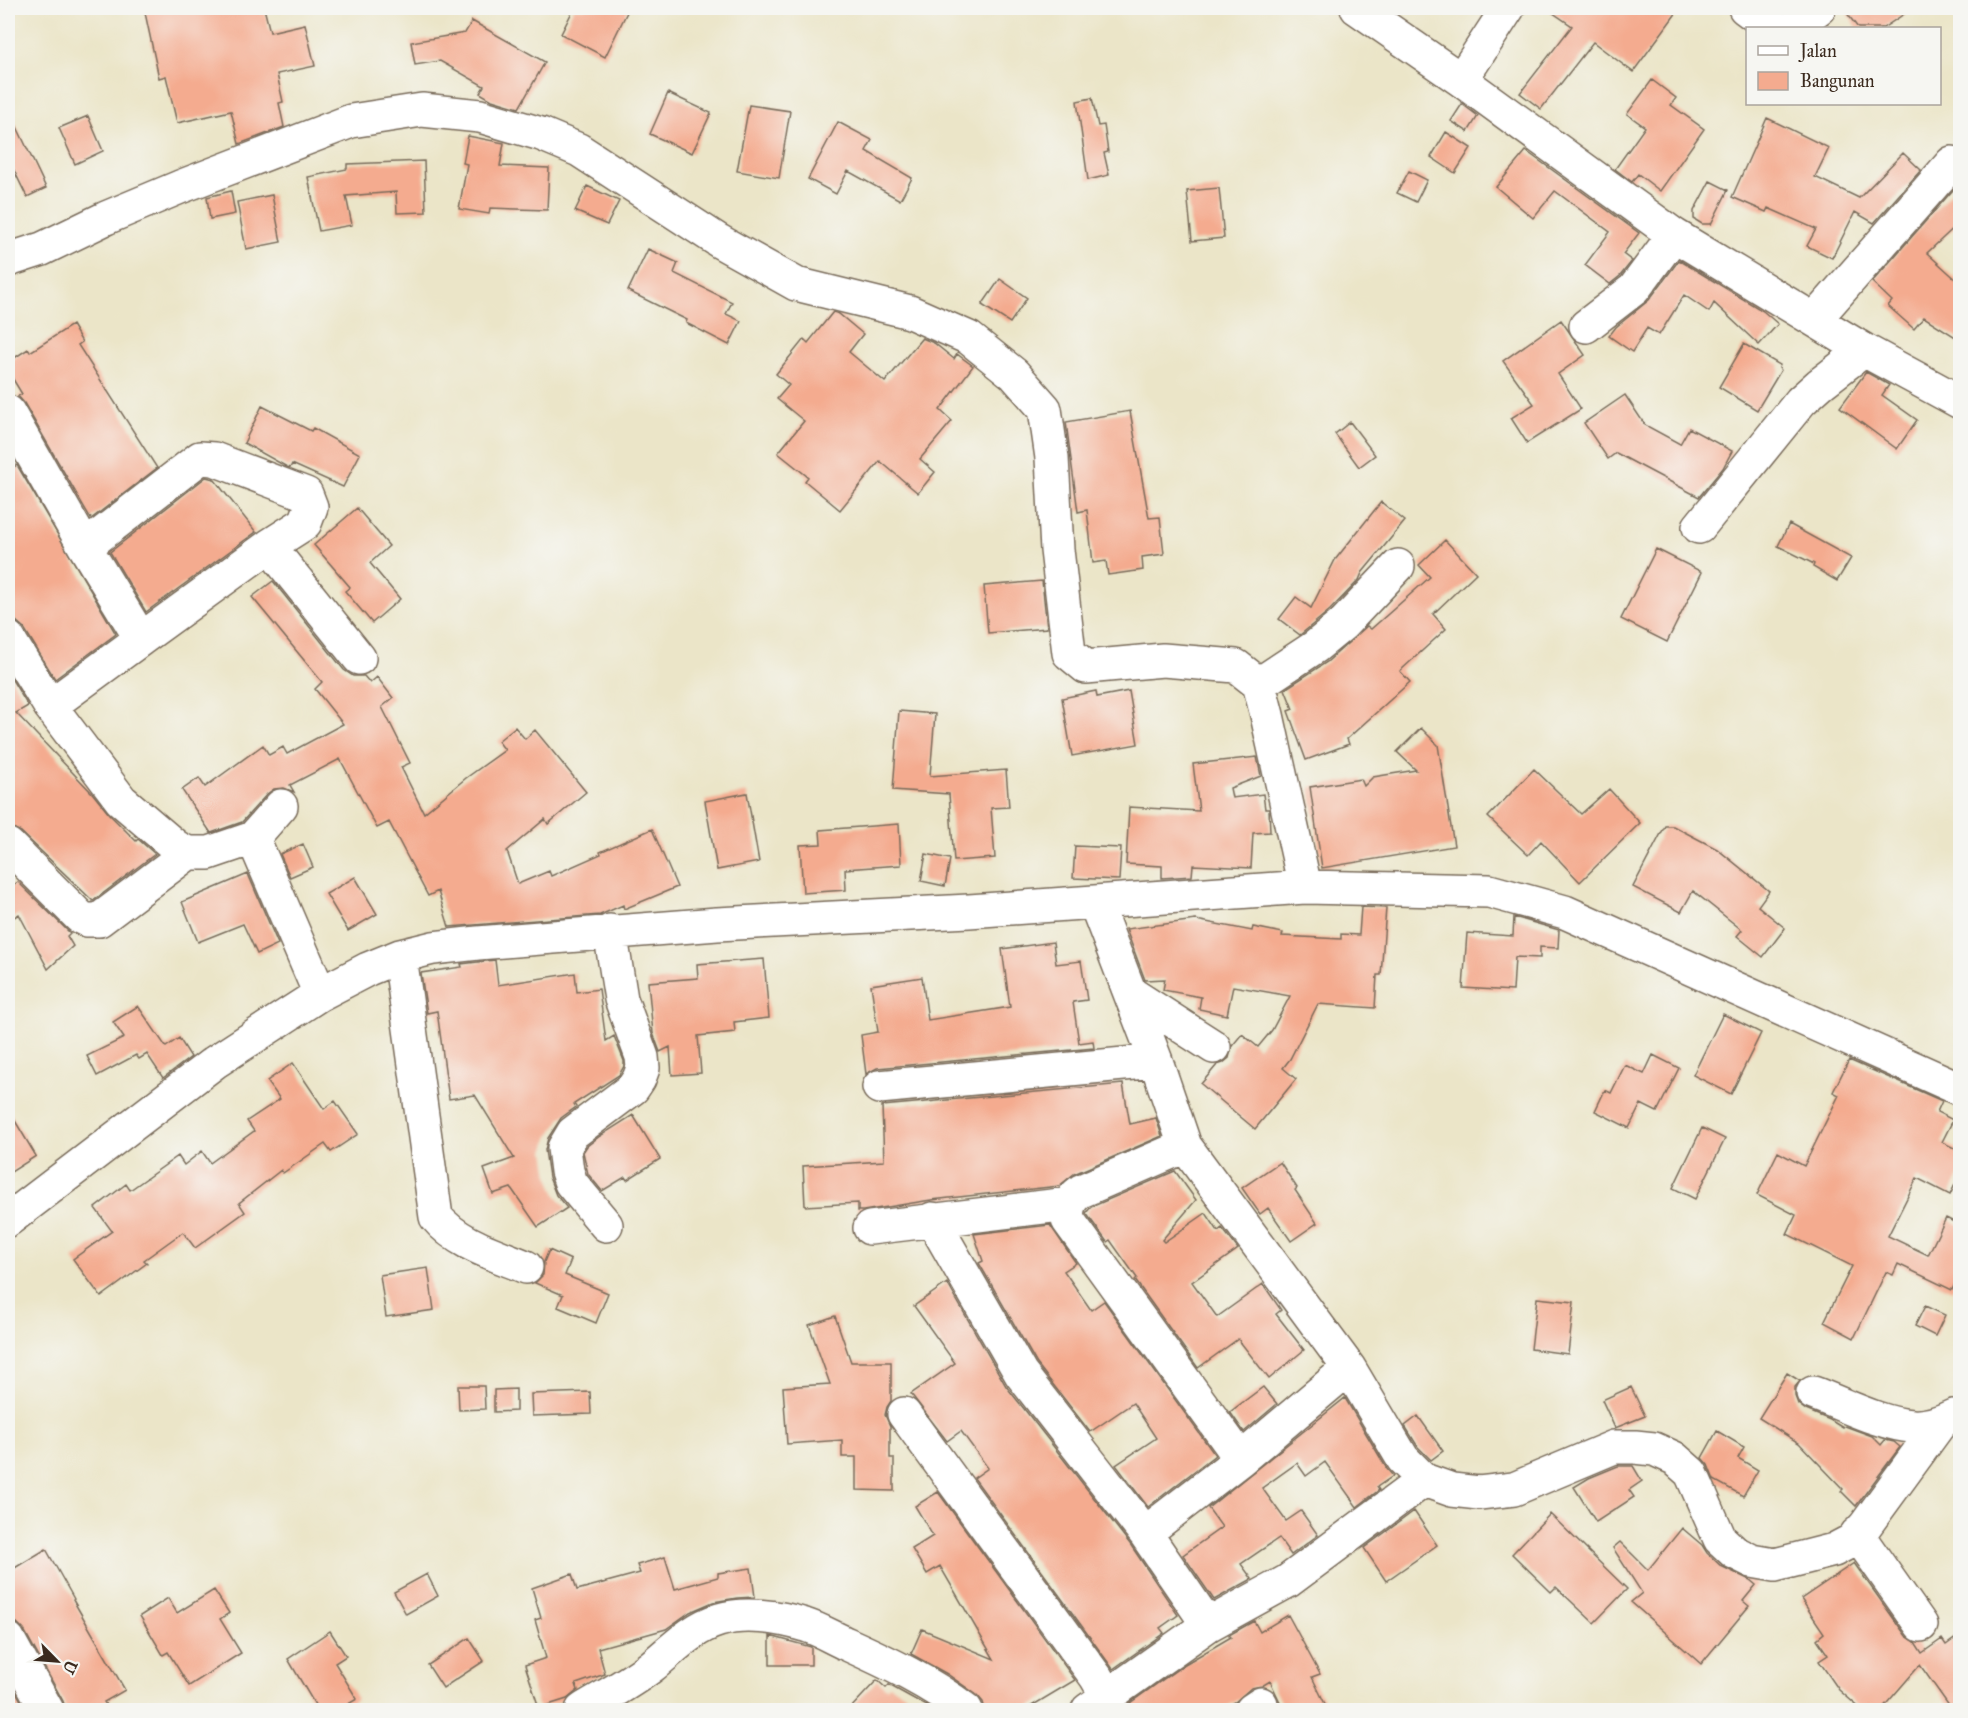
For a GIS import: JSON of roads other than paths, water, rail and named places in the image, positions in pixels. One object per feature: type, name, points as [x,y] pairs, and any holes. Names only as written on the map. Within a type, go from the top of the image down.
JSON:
[{"type":"street","points":[[1357,8],[1461,80],[1674,235],[1864,350],[1960,402]]},
{"type":"street","points":[[1461,80],[1508,8]]},
{"type":"street","points":[[1745,8],[1771,27]]},
{"type":"street","points":[[1793,27],[1819,8]]},
{"type":"street","points":[[8,260],[42,249],[106,218],[180,187],[351,121],[422,110],[480,116],[541,134],[579,150],[719,241],[796,284],[910,312],[969,338],[1014,374],[1045,409],[1052,458],[1057,550],[1069,653],[1086,667],[1163,660],[1236,666],[1259,684],[1268,715],[1305,887]]},
{"type":"street","points":[[1815,319],[1952,163]]},
{"type":"street","points":[[1586,326],[1634,290],[1674,235]]},
{"type":"street","points":[[1699,527],[1801,401],[1864,350]]},
{"type":"street","points":[[8,412],[85,547],[141,639]]},
{"type":"street","points":[[50,706],[269,546],[305,523],[311,507],[306,494],[214,459],[200,458],[85,547]]},
{"type":"street","points":[[269,546],[359,658]]},
{"type":"street","points":[[1259,684],[1315,647],[1344,624],[1398,566]]},
{"type":"street","points":[[8,638],[50,706],[121,800],[176,848],[188,853],[209,853],[253,838],[281,806]]},
{"type":"street","points":[[253,838],[320,994]]},
{"type":"street","points":[[8,845],[80,917],[93,921],[99,920],[188,853]]},
{"type":"street","points":[[8,1220],[215,1062],[320,994],[368,969],[400,956],[433,948],[610,931],[1305,887],[1489,891],[1565,912],[1960,1089]]},
{"type":"street","points":[[1095,902],[1156,1061],[1185,1146],[1348,1368],[1402,1459],[1424,1480],[1461,1491],[1514,1489],[1614,1447],[1654,1449],[1674,1458],[1691,1473],[1720,1539],[1734,1552],[1752,1561],[1775,1565],[1834,1550],[1851,1540],[1951,1418]]},
{"type":"street","points":[[606,1225],[571,1183],[564,1148],[573,1133],[633,1088],[643,1068],[642,1057],[621,999],[610,931]]},
{"type":"street","points":[[400,956],[436,1217],[446,1229],[463,1240],[526,1267]]},
{"type":"street","points":[[1130,993],[1214,1047]]},
{"type":"street","points":[[879,1087],[1156,1061]]},
{"type":"street","points":[[1185,1146],[1081,1191],[1073,1197],[1069,1204],[1068,1220],[1241,1459]]},
{"type":"street","points":[[870,1228],[1069,1204]]},
{"type":"street","points":[[932,1220],[1021,1374],[1145,1533],[1208,1625]]},
{"type":"street","points":[[1145,1533],[1241,1459],[1348,1368]]},
{"type":"street","points":[[1814,1393],[1884,1420],[1913,1426],[1951,1418]]},
{"type":"street","points":[[904,1414],[1089,1668],[1097,1703],[1208,1625],[1288,1581],[1424,1480]]},
{"type":"street","points":[[1857,1534],[1921,1624]]},
{"type":"street","points":[[582,1710],[651,1667],[681,1641],[703,1626],[720,1619],[767,1617],[805,1625],[896,1666],[966,1710]]},
{"type":"street","points":[[8,1639],[47,1710]]}]
